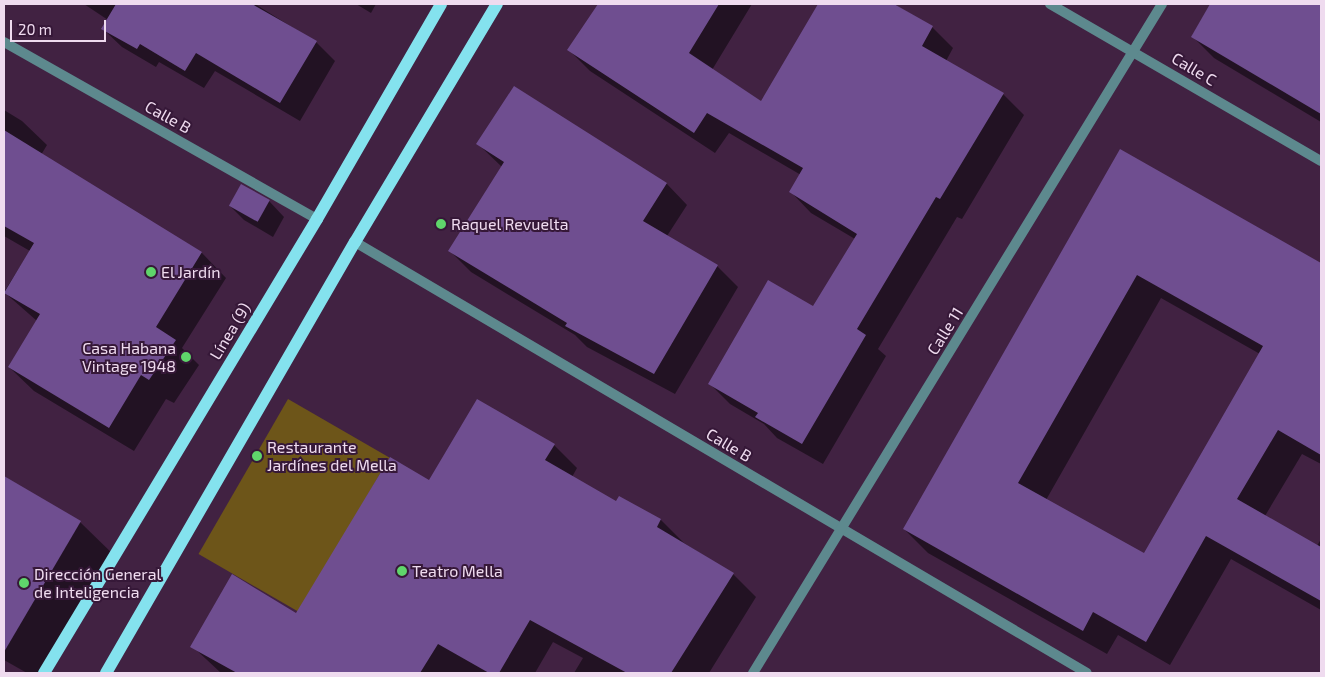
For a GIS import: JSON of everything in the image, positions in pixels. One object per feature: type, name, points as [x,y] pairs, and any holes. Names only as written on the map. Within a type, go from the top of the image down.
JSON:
[{"type":"main road","name":"Línea (9)","points":[[44,673],[317,219],[441,4]]},
{"type":"main road","points":[[106,673],[355,242],[497,4]]},
{"type":"street","name":"Calle C","points":[[1050,4],[1321,161]]},
{"type":"street","name":"Calle 11","points":[[753,673],[1135,52],[1162,4]]},
{"type":"street","name":"Calle B","points":[[4,42],[317,219]]},
{"type":"street","name":"Calle B","points":[[355,242],[1087,673]]},
{"type":"shaded area","points":[[288,399],[389,458],[300,613],[199,554]]},
{"type":"building","points":[[116,4],[252,4],[317,41],[280,103],[196,53],[185,71],[140,44],[137,49],[101,29]]},
{"type":"building","points":[[598,4],[719,4],[689,53],[761,101],[818,4],[894,4],[933,26],[922,46],[1004,93],[940,199],[936,197],[857,329],[866,335],[802,444],[755,417],[758,413],[708,384],[768,280],[813,306],[857,234],[789,192],[803,168],[707,113],[694,133],[567,50]]},
{"type":"building","points":[[1210,4],[1321,4],[1321,114],[1191,37]]},
{"type":"building","points":[[514,86],[667,183],[643,221],[718,265],[654,374],[565,326],[567,323],[448,251],[504,162],[476,144]]},
{"type":"building","points":[[4,130],[202,252],[156,327],[176,340],[149,380],[141,375],[109,428],[8,367],[40,314],[4,293],[34,243],[4,226]]},
{"type":"building","points":[[1120,149],[1321,263],[1321,455],[1278,430],[1237,499],[1321,547],[1321,601],[1206,536],[1146,642],[1093,612],[1083,631],[903,529]],"holes":[[[1137,275],[1263,346],[1144,553],[1018,483]]]},
{"type":"building","points":[[241,184],[270,200],[258,222],[229,206]]},
{"type":"building","points":[[477,399],[555,444],[545,460],[616,501],[619,496],[661,519],[657,527],[734,573],[671,673],[627,673],[530,620],[499,673],[489,673],[438,644],[420,673],[237,673],[190,647],[232,574],[296,613],[390,457],[429,480]]},
{"type":"building","name":"Dirección General de Inteligencia","points":[[4,476],[81,521],[4,652]]},
{"type":"place","name":"Raquel Revuelta","points":[[441,224]]},
{"type":"place","name":"El Jardín","points":[[151,272]]},
{"type":"place","name":"Casa Habana Vintage 1948","points":[[186,357]]},
{"type":"place","name":"Restaurante Jardínes del Mella","points":[[257,456]]},
{"type":"place","name":"Teatro Mella","points":[[402,571]]},
{"type":"place","name":"Dirección General de Inteligencia","points":[[24,583]]}]
